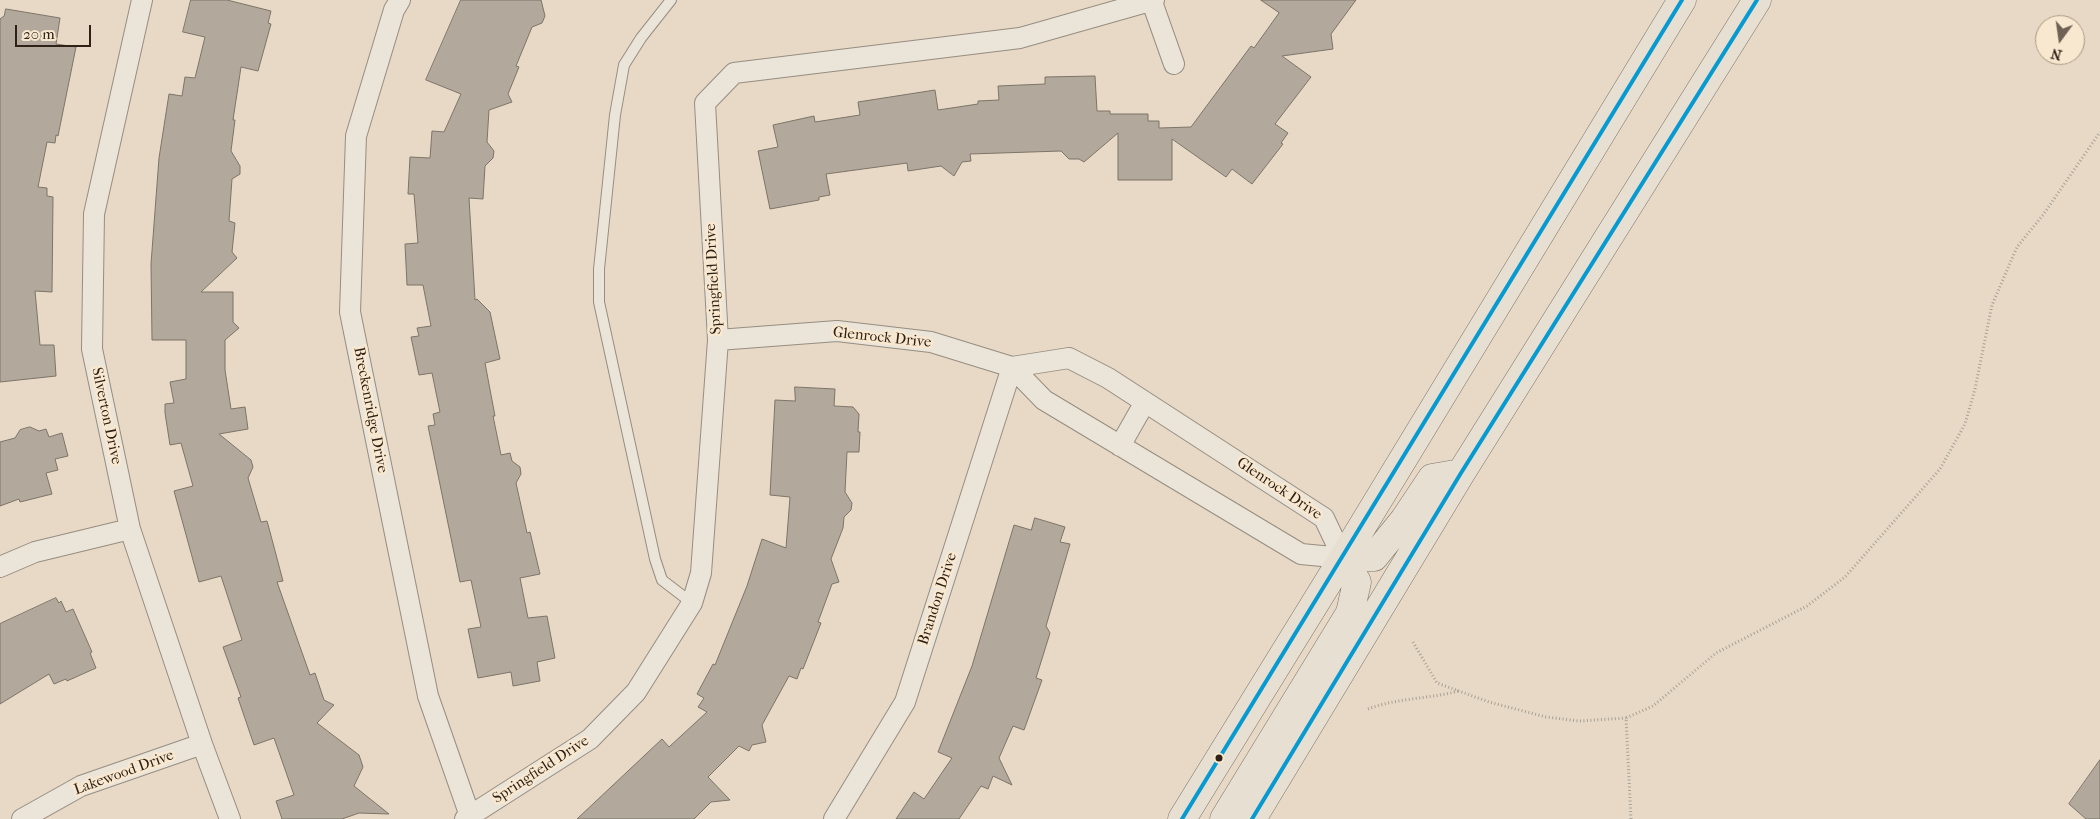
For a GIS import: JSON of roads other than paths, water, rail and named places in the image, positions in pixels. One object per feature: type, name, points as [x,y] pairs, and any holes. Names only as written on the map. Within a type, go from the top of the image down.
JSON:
[{"type":"main road","points":[[1182,819],[1682,0]]},
{"type":"main road","points":[[1252,819],[1461,473],[1757,0]]},
{"type":"main road","points":[[1343,558],[1374,557],[1404,520],[1432,478],[1461,473]]},
{"type":"main road","points":[[1224,819],[1350,614],[1357,582],[1343,558]]},
{"type":"street","name":"Silverton Drive","points":[[142,0],[94,214],[92,348],[130,529],[202,744],[230,819]]},
{"type":"street","name":"Breckenridge Drive","points":[[400,0],[394,10],[356,136],[350,312],[428,696],[467,818]]},
{"type":"street","points":[[1153,1],[1174,64]]},
{"type":"street","name":"Springfield Drive","points":[[467,818],[590,739],[636,692],[692,603],[701,573],[718,340],[704,103],[734,73],[1020,38],[1153,1]]},
{"type":"street","name":"Glenrock Drive","points":[[718,340],[837,331],[931,342],[1012,367],[1069,358],[1108,378],[1324,518],[1343,558]]},
{"type":"street","name":"Glenrock Drive","points":[[1012,367],[1044,400],[1301,554],[1343,558]]},
{"type":"street","name":"Brandon Drive","points":[[834,819],[905,702],[1012,367]]},
{"type":"street","points":[[1120,446],[1145,402]]},
{"type":"street","points":[[0,567],[35,552],[130,529]]},
{"type":"street","name":"Lakewood Drive","points":[[22,819],[81,786],[202,744]]},
{"type":"lane","points":[[671,0],[641,38],[624,65],[615,115],[599,269],[599,302],[655,559],[662,580],[692,603]]}]
